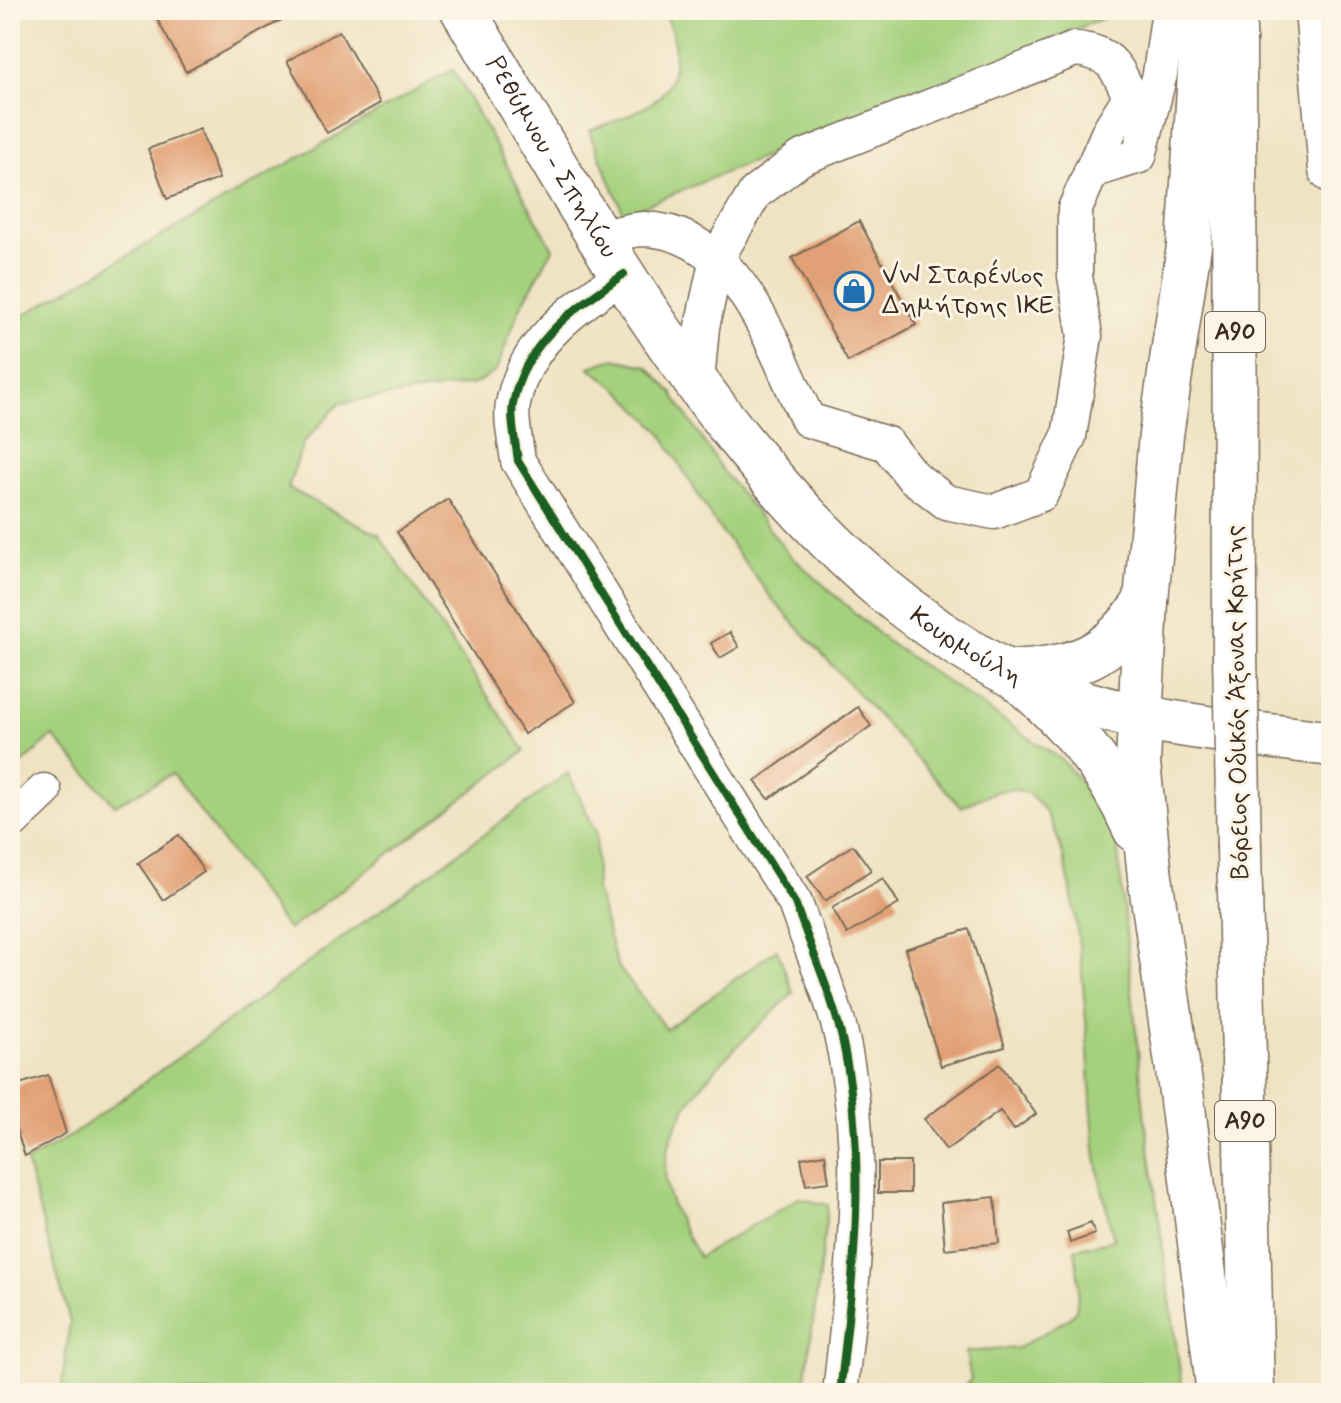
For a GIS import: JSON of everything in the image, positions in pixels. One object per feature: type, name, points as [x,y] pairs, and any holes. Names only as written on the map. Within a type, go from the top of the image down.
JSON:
[{"type":"main road","name":"Ρεθύμνου - Σπηλίου","points":[[463,10],[601,238],[697,381]]},
{"type":"main road","points":[[1204,10],[1189,246],[1161,435],[1146,601],[1138,763],[1150,877],[1219,1393]]},
{"type":"main road","name":"Βόρειος Οδικός Άξονας Κρήτης","points":[[1234,10],[1235,653],[1252,1393]]},
{"type":"main road","points":[[1317,10],[1331,170]]},
{"type":"main road","name":"Κουρμούλη","points":[[697,381],[761,466],[854,567],[911,612],[1010,672],[1078,701],[1140,716],[1331,744]]},
{"type":"main road","points":[[1010,672],[1050,670],[1101,652],[1126,632],[1146,601]]},
{"type":"main road","points":[[1010,672],[1054,709],[1099,762],[1120,796],[1150,877]]},
{"type":"street","points":[[1091,171],[1139,156],[1160,74],[1169,10]]},
{"type":"street","points":[[601,238],[643,229],[687,238],[717,258],[746,294],[808,420],[887,444],[912,476],[946,502],[994,512],[1041,494],[1069,436],[1085,336],[1075,276],[1075,209],[1110,129],[1130,97],[1119,69],[1098,51],[1075,49],[801,158],[755,193],[717,258],[702,327],[697,381]]},
{"type":"street","points":[[624,274],[561,318],[530,358],[513,405],[518,461],[795,903],[820,973],[845,1050],[859,1142],[855,1254],[840,1393]]},
{"type":"street","points":[[10,823],[44,791]]},
{"type":"green space","points":[[663,10],[1123,10],[624,214],[589,131],[646,107],[669,83],[674,46]]},
{"type":"green space","points":[[453,69],[553,249],[520,308],[496,371],[475,384],[340,403],[303,443],[288,488],[379,535],[525,751],[288,930],[172,774],[115,805],[53,736],[10,775],[10,323]]},
{"type":"green space","points":[[614,359],[647,366],[671,391],[722,470],[790,555],[885,640],[1062,760],[1115,822],[1144,1111],[1183,1393],[959,1393],[971,1379],[966,1352],[1018,1348],[1069,1318],[1076,1310],[1079,1286],[1075,1249],[1114,1240],[1096,1156],[1081,959],[1062,852],[1046,813],[1025,792],[1009,789],[961,807],[773,600],[713,520],[660,431],[623,393],[589,367]]},
{"type":"green space","points":[[568,773],[596,832],[596,889],[617,965],[666,1029],[777,949],[793,993],[727,1056],[687,1106],[673,1133],[666,1160],[667,1189],[676,1215],[699,1257],[799,1198],[828,1205],[804,1393],[61,1393],[70,1321],[26,1162],[72,1135]]},
{"type":"building","points":[[152,10],[300,10],[186,72]]},
{"type":"building","points":[[339,31],[380,103],[327,133],[287,61]]},
{"type":"building","points":[[200,129],[219,179],[167,199],[148,149]]},
{"type":"building","name":"VW Σταρένιος Δημήτρης ΙΚΕ","points":[[859,221],[916,325],[848,362],[792,258]]},
{"type":"building","points":[[448,499],[575,702],[524,734],[397,532]]},
{"type":"building","points":[[730,632],[739,647],[720,658],[711,643]]},
{"type":"building","points":[[858,707],[871,726],[769,799],[755,781]]},
{"type":"building","points":[[179,835],[204,872],[163,900],[138,863]]},
{"type":"building","points":[[853,845],[871,870],[825,901],[807,876]]},
{"type":"building","points":[[883,878],[899,904],[847,934],[832,908]]},
{"type":"building","points":[[969,929],[1005,1047],[941,1066],[905,949]]},
{"type":"building","points":[[1000,1064],[1036,1114],[1014,1130],[1000,1111],[946,1150],[924,1119]]},
{"type":"building","points":[[48,1075],[66,1133],[25,1156],[10,1110],[10,1087]]},
{"type":"building","points":[[825,1154],[829,1182],[806,1185],[801,1158]]},
{"type":"building","points":[[878,1162],[910,1162],[910,1193],[878,1193]]},
{"type":"building","points":[[995,1197],[999,1243],[945,1249],[941,1203]]},
{"type":"building","points":[[1091,1223],[1095,1234],[1070,1243],[1067,1232]]},
{"type":"cycle path","points":[[624,274],[571,313],[540,344],[528,362],[512,411],[518,461],[795,903],[830,996],[841,1034],[852,1096],[857,1181],[853,1265],[840,1393]]},
{"type":"place","name":"VW Σταρένιος Δημήτρης ΙΚΕ","points":[[854,291]]}]
